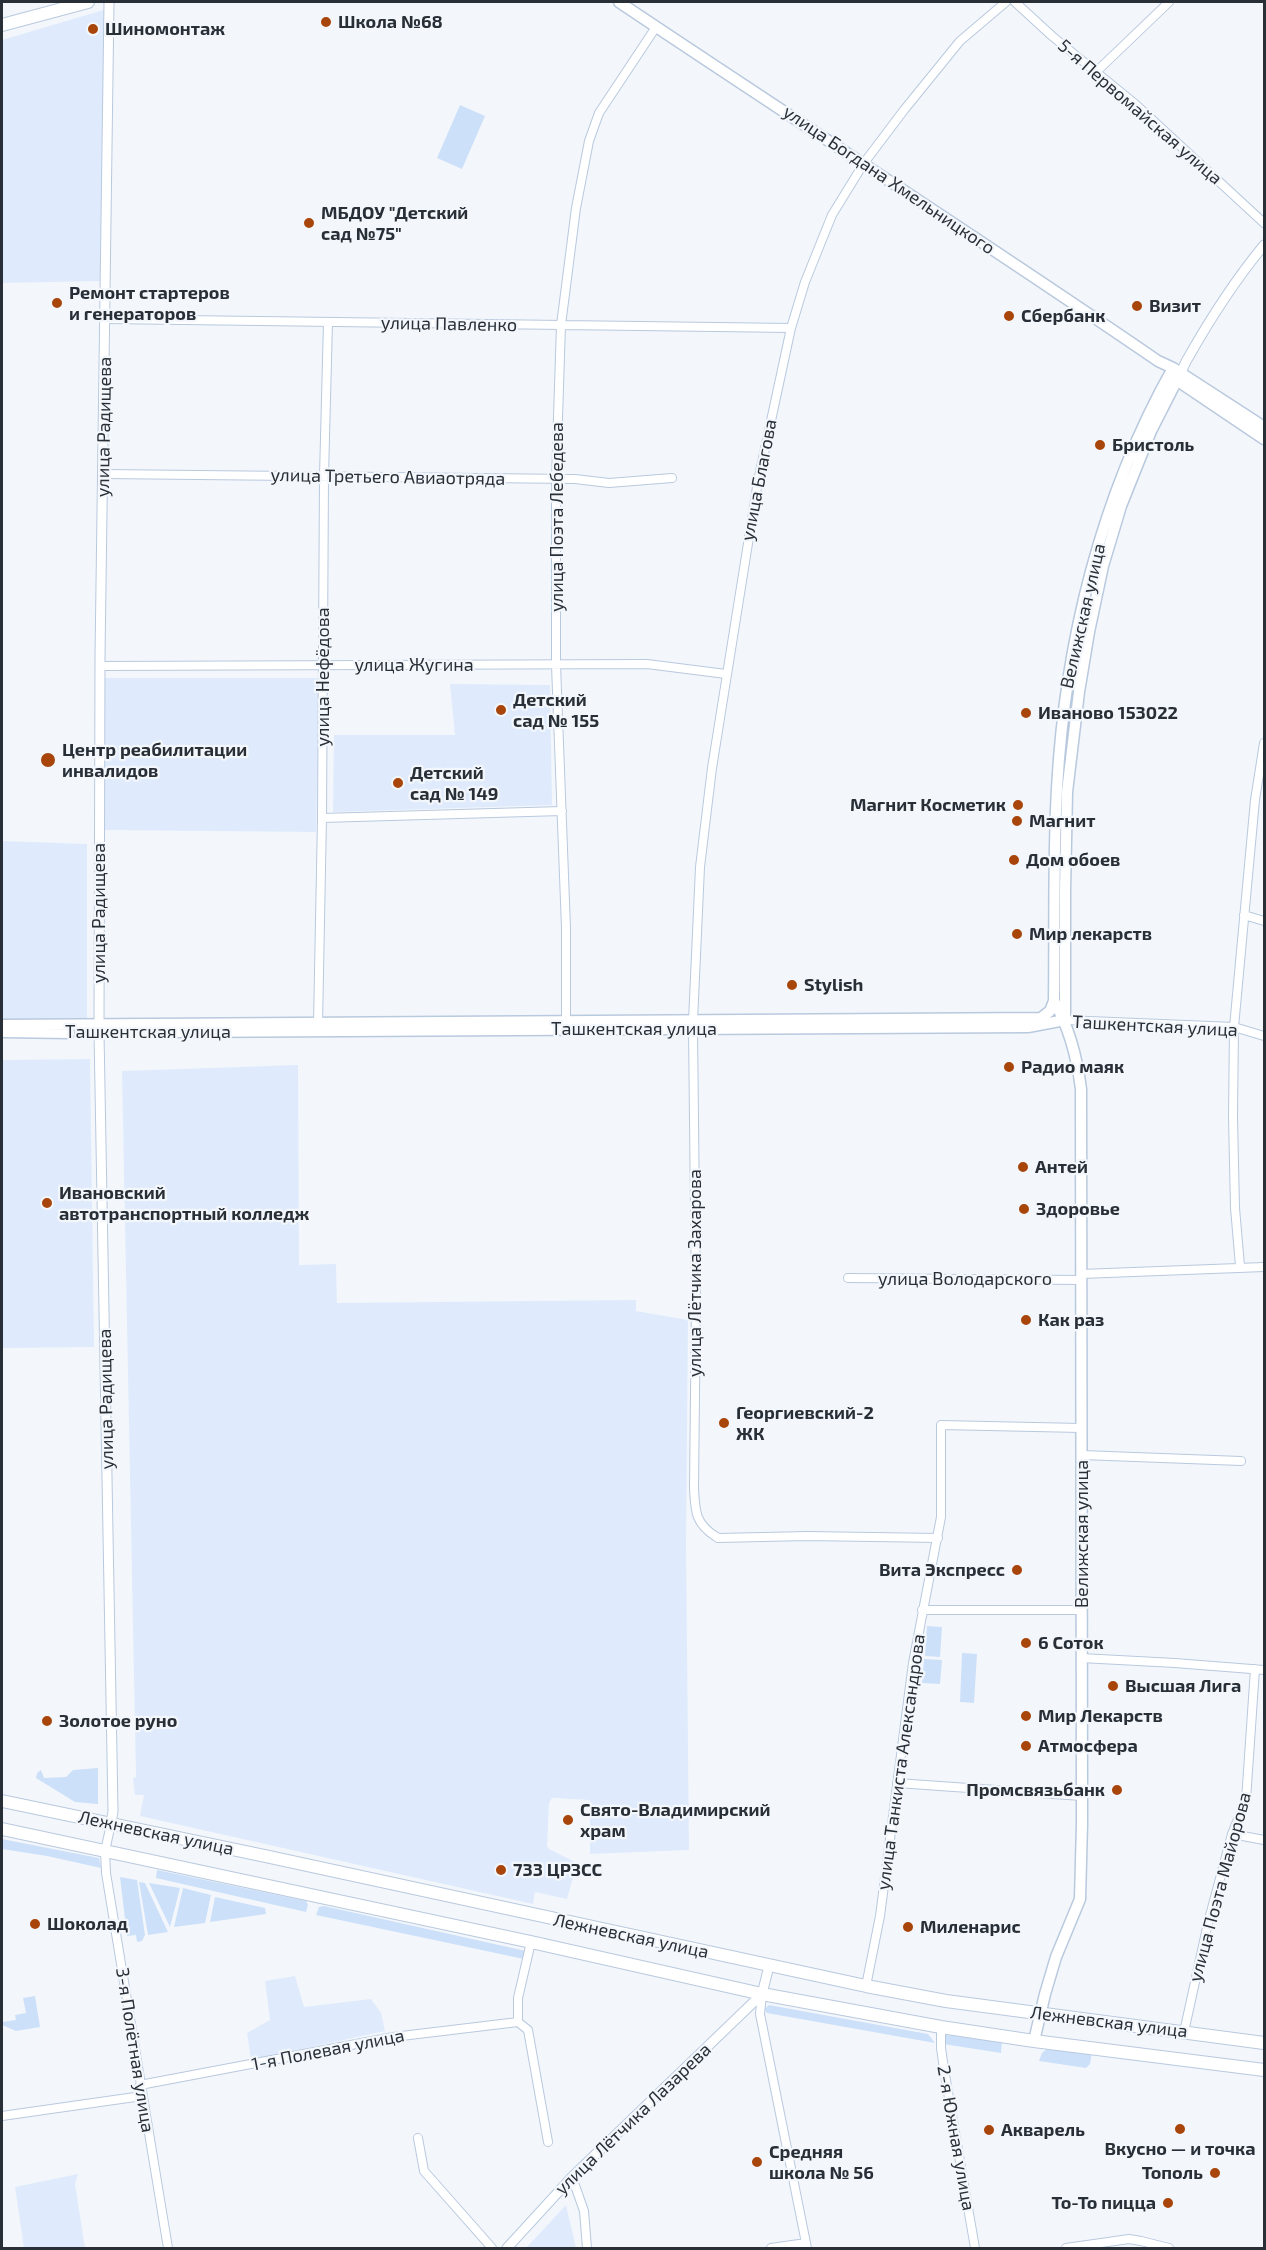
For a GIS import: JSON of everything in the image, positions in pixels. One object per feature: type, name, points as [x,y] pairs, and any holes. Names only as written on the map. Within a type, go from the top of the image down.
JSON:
[{"type":"main road","points":[[2,25],[65,4],[88,2]]},
{"type":"main road","name":"улица Богдана Хмельницкого","points":[[619,2],[929,209],[1066,297],[1264,439]]},
{"type":"main road","name":"улица Богдана Хмельницкого","points":[[1175,374],[1264,428]]},
{"type":"main road","name":"Велижская улица","points":[[1034,2041],[1056,1957],[1080,1899],[1082,1796],[1081,1089],[1077,1059],[1059,1001],[1056,790],[1068,680],[1077,629],[1111,503],[1146,421],[1175,374]]},
{"type":"main road","name":"Ташкентская улица","points":[[2,1032],[1034,1019],[1045,1015],[1059,1001]]},
{"type":"main road","name":"Ташкентская улица","points":[[693,1024],[1028,1027],[1047,1025],[1063,1016]]},
{"type":"main road","name":"Ташкентская улица","points":[[2,1025],[99,1029]]},
{"type":"main road","name":"Лежневская улица","points":[[2,1801],[866,1986],[946,2001],[1264,2043]]},
{"type":"main road","name":"Лежневская улица","points":[[2,1829],[531,1942],[762,1994],[941,2027],[1264,2070]]},
{"type":"street","name":"улица Радищева","points":[[110,2],[100,666],[99,1029],[113,1811],[111,1824]]},
{"type":"street","name":"улица Благова","points":[[693,1024],[700,867],[726,674],[758,481],[791,328],[805,282],[832,215],[864,164],[960,41],[1006,2]]},
{"type":"street","name":"5-я Первомайская улица","points":[[1015,2],[1134,103],[1264,223]]},
{"type":"street","points":[[1096,72],[1169,2]]},
{"type":"street","name":"улица Поэта Лебедева","points":[[566,1025],[562,811],[556,665],[556,479],[561,325],[576,208],[590,141],[599,113],[656,27]]},
{"type":"street","points":[[1175,374],[1252,259],[1264,245]]},
{"type":"street","name":"улица Павленко","points":[[106,320],[791,328]]},
{"type":"street","name":"улица Нефёдова","points":[[318,1027],[324,476],[328,322]]},
{"type":"street","name":"улица Третьего Авиаотряда","points":[[104,474],[575,479],[609,483],[672,478]]},
{"type":"street","name":"улица Жугина","points":[[100,666],[647,664],[726,674]]},
{"type":"street","points":[[1240,1266],[1235,1208],[1234,1027],[1255,800],[1264,743]]},
{"type":"street","points":[[322,818],[562,811]]},
{"type":"street","points":[[1244,915],[1264,921]]},
{"type":"street","name":"Ташкентская улица","points":[[1063,1016],[1234,1027],[1264,1036]]},
{"type":"street","name":"улица Лётчика Захарова","points":[[693,1024],[696,1302],[694,1487],[697,1517],[706,1530],[718,1538],[807,1536],[938,1538]]},
{"type":"street","name":"улица Володарского","points":[[848,1278],[1081,1277],[1240,1266],[1264,1267]]},
{"type":"street","name":"улица Танкиста Александрова","points":[[866,1986],[873,1956],[922,1610],[941,1517],[941,1425],[1082,1428]]},
{"type":"street","points":[[1082,1455],[1241,1461]]},
{"type":"street","points":[[922,1610],[1082,1610]]},
{"type":"street","points":[[1082,1658],[1264,1670]]},
{"type":"street","name":"улица Поэта Майорова","points":[[1184,2032],[1208,1923],[1232,1834],[1246,1800],[1255,1669]]},
{"type":"street","points":[[897,1783],[1082,1796]]},
{"type":"street","name":"3-я Полётная улица","points":[[111,1824],[105,1851],[106,1873],[168,2248]]},
{"type":"street","points":[[1232,1834],[1264,1840]]},
{"type":"street","points":[[531,1942],[518,1998],[518,2022],[528,2030],[548,2142]]},
{"type":"street","points":[[769,1966],[760,2014],[806,2246],[771,2248]]},
{"type":"street","name":"улица Лётчика Лазарева","points":[[507,2248],[572,2177],[762,1994]]},
{"type":"street","name":"1-я Полевая улица","points":[[140,2085],[393,2037],[518,2022]]},
{"type":"street","name":"2-я Южная улица","points":[[941,2027],[944,2069],[975,2248]]},
{"type":"street","points":[[2,2116],[142,2096]]},
{"type":"street","points":[[418,2138],[424,2171],[492,2248]]},
{"type":"street","points":[[572,2177],[584,2211],[587,2248]]},
{"type":"street","points":[[1066,2248],[1129,2239],[1142,2245],[1169,2248]]},
{"type":"shaded area","points":[[107,9],[100,281],[2,283],[2,40]]},
{"type":"shaded area","points":[[460,105],[485,116],[462,169],[437,158]]},
{"type":"shaded area","points":[[103,678],[319,678],[316,832],[102,830]]},
{"type":"shaded area","points":[[450,684],[550,685],[552,805],[333,812],[334,735],[455,735]]},
{"type":"shaded area","points":[[2,841],[87,844],[87,1020],[2,1019]]},
{"type":"shaded area","name":"Ивановский автотранспортный колледж","points":[[90,1059],[94,1347],[2,1348],[2,1060]]},
{"type":"shaded area","points":[[298,1065],[299,1265],[336,1264],[337,1303],[636,1300],[636,1311],[688,1320],[686,1543],[689,1850],[590,1854],[590,1800],[552,1798],[549,1803],[547,1846],[577,1863],[567,1899],[535,1892],[533,1904],[140,1816],[144,1795],[135,1795],[133,1778],[136,1777],[122,1071]]},
{"type":"shaded area","points":[[927,1626],[942,1627],[940,1657],[925,1656]]},
{"type":"shaded area","points":[[962,1653],[977,1654],[974,1703],[960,1702]]},
{"type":"shaded area","points":[[924,1659],[942,1660],[940,1684],[922,1683]]},
{"type":"shaded area","points":[[98,1768],[98,1804],[75,1802],[36,1778],[37,1773],[41,1770],[44,1778],[66,1777],[73,1770]]},
{"type":"shaded area","points":[[2,1839],[99,1858],[101,1868],[2,1849]]},
{"type":"shaded area","points":[[157,1870],[306,1901],[308,1905],[306,1912],[156,1878]]},
{"type":"shaded area","points":[[120,1877],[137,1880],[145,1935],[142,1941],[137,1942],[136,1935],[127,1936]]},
{"type":"shaded area","points":[[139,1882],[145,1883],[168,1932],[148,1935]]},
{"type":"shaded area","points":[[149,1883],[180,1888],[170,1927]]},
{"type":"shaded area","points":[[183,1888],[211,1895],[205,1923],[174,1927]]},
{"type":"shaded area","points":[[215,1897],[265,1908],[266,1914],[210,1922]]},
{"type":"shaded area","points":[[324,1906],[526,1951],[524,1959],[316,1915],[319,1907]]},
{"type":"shaded area","points":[[295,1976],[304,2007],[371,1999],[381,2013],[385,2031],[251,2060],[247,2033],[270,2020],[265,1981]]},
{"type":"shaded area","points":[[35,1996],[40,2027],[16,2031],[2,2025],[2,2022],[16,2020],[15,2015],[26,2013],[23,1998]]},
{"type":"shaded area","points":[[769,2005],[928,2034],[935,2043],[767,2013],[764,2009]]},
{"type":"shaded area","points":[[943,2036],[1002,2042],[1001,2053],[943,2044]]},
{"type":"shaded area","points":[[1048,2048],[1092,2053],[1090,2064],[1086,2068],[1039,2061],[1042,2053]]},
{"type":"shaded area","points":[[78,2174],[75,2184],[85,2248],[24,2248],[15,2187]]},
{"type":"shaded area","points":[[566,2205],[576,2248],[526,2248]]},
{"type":"place","name":"Школа №68","points":[[326,22]]},
{"type":"place","name":"Шиномонтаж","points":[[93,29]]},
{"type":"place","name":"МБДОУ \"Детский сад №75\"","points":[[309,223]]},
{"type":"place","name":"Ремонт стартеров и генераторов","points":[[57,303]]},
{"type":"place","name":"Визит","points":[[1137,306]]},
{"type":"place","name":"Сбербанк","points":[[1009,316]]},
{"type":"place","name":"Бристоль","points":[[1100,445]]},
{"type":"place","name":"Детский сад № 155","points":[[501,710]]},
{"type":"place","name":"Иваново 153022","points":[[1026,713]]},
{"type":"place","name":"Центр реабилитации инвалидов","points":[[48,760]]},
{"type":"place","name":"Детский сад № 149","points":[[398,783]]},
{"type":"place","name":"Магнит Косметик","points":[[1018,805]]},
{"type":"place","name":"Магнит","points":[[1017,821]]},
{"type":"place","name":"Дом обоев","points":[[1014,860]]},
{"type":"place","name":"Мир лекарств","points":[[1017,934]]},
{"type":"place","name":"Stylish","points":[[792,985]]},
{"type":"place","name":"Радио маяк","points":[[1009,1067]]},
{"type":"place","name":"Антей","points":[[1023,1167]]},
{"type":"place","name":"Ивановский автотранспортный колледж","points":[[47,1203]]},
{"type":"place","name":"Здоровье","points":[[1024,1209]]},
{"type":"place","name":"Как раз","points":[[1026,1320]]},
{"type":"place","name":"Георгиевский-2 ЖК","points":[[724,1423]]},
{"type":"place","name":"Вита Экспресс","points":[[1017,1570]]},
{"type":"place","name":"6 Соток","points":[[1026,1643]]},
{"type":"place","name":"Высшая Лига","points":[[1113,1686]]},
{"type":"place","name":"Мир Лекарств","points":[[1026,1716]]},
{"type":"place","name":"Золотое руно","points":[[47,1721]]},
{"type":"place","name":"Атмосфера","points":[[1026,1746]]},
{"type":"place","name":"Промсвязьбанк","points":[[1117,1790]]},
{"type":"place","name":"Свято-Владимирский храм","points":[[568,1820]]},
{"type":"place","name":"733 ЦРЗСС","points":[[501,1870]]},
{"type":"place","name":"Шоколад","points":[[35,1924]]},
{"type":"place","name":"Миленарис","points":[[908,1927]]},
{"type":"place","name":"Вкусно — и точка","points":[[1180,2129]]},
{"type":"place","name":"Акварель","points":[[989,2130]]},
{"type":"place","name":"Средняя школа № 56","points":[[757,2162]]},
{"type":"place","name":"Тополь","points":[[1215,2173]]},
{"type":"place","name":"То-То пицца","points":[[1168,2203]]}]
